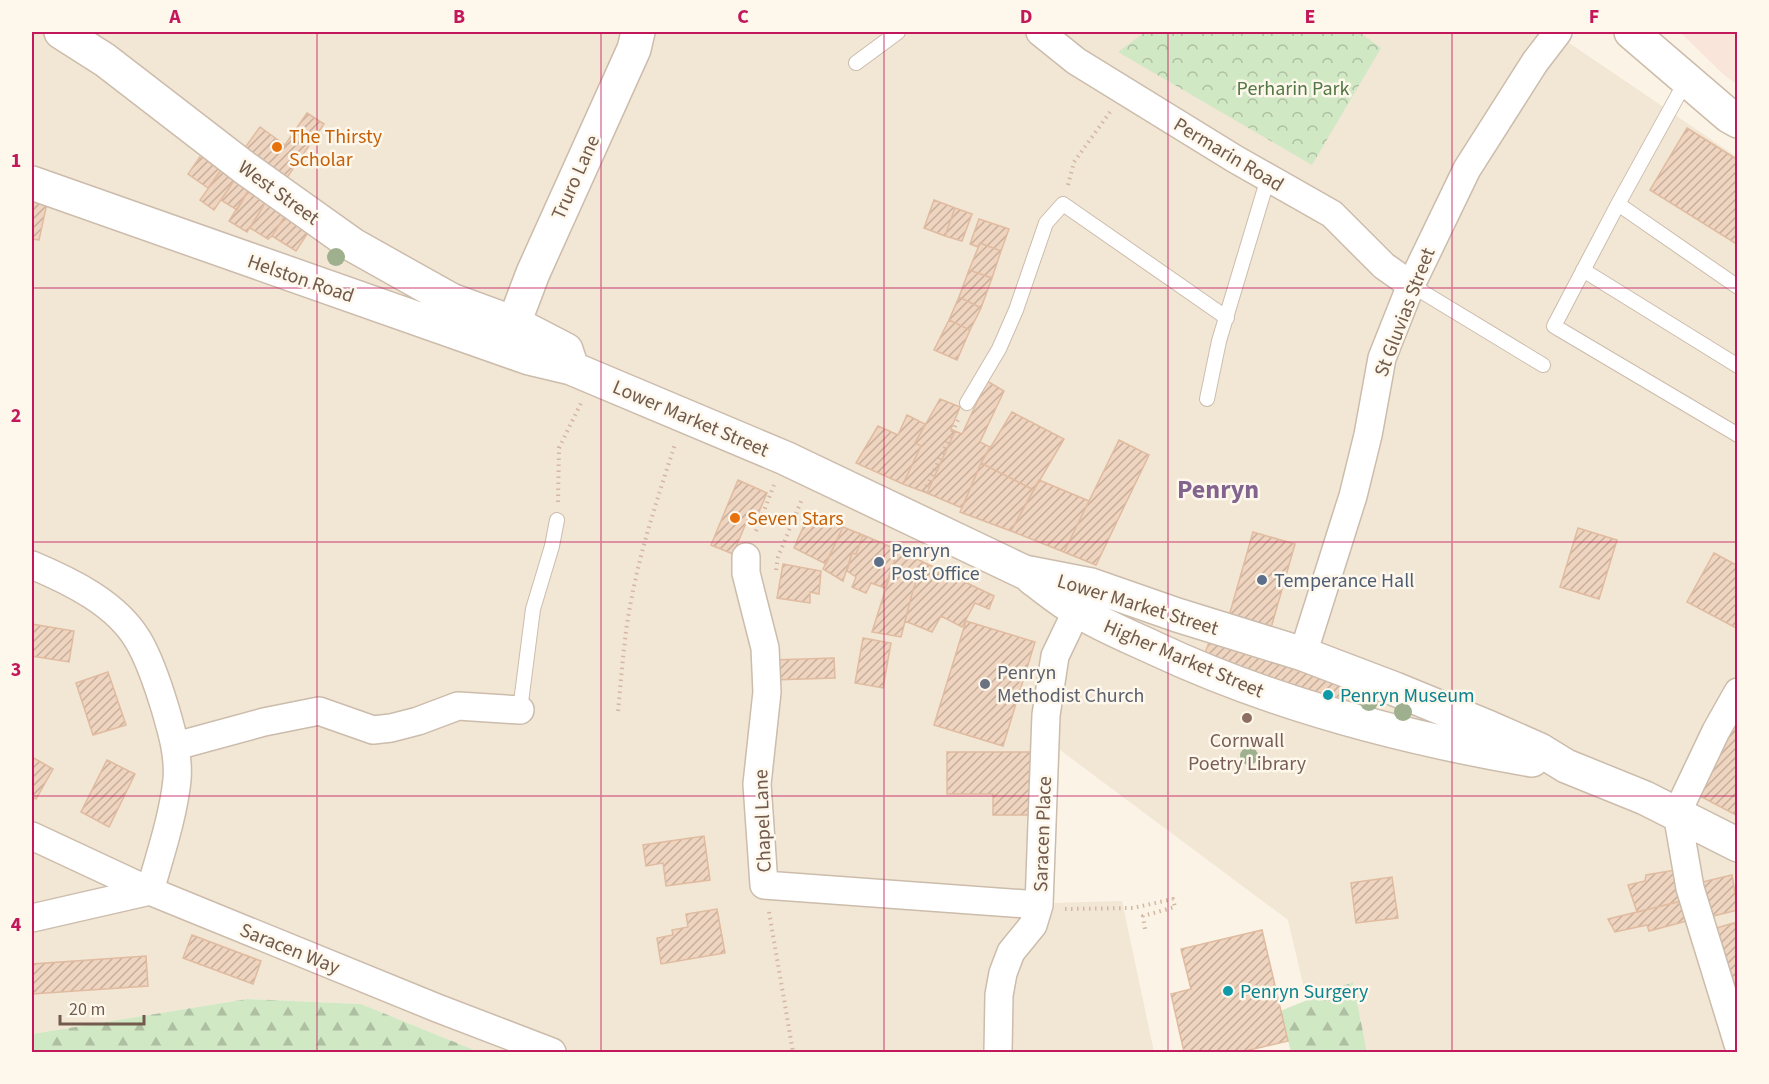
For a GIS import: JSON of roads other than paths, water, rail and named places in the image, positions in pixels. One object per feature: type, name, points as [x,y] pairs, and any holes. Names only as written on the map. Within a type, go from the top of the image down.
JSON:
[{"type":"street","name":"West Street","points":[[61,32],[105,60],[245,168],[353,245],[451,300],[514,323],[566,350],[582,373]]},
{"type":"street","name":"Truro Lane","points":[[514,323],[570,188],[634,49],[638,32]]},
{"type":"street","name":"Permarin Road","points":[[1040,32],[1076,61],[1124,91],[1332,214],[1384,266],[1411,285]]},
{"type":"street","name":"St Gluvias Street","points":[[1303,654],[1353,496],[1368,435],[1382,358],[1411,285],[1467,169],[1535,62],[1558,32]]},
{"type":"street","points":[[1631,32],[1737,121]]},
{"type":"street","name":"Helston Road","points":[[32,183],[529,358],[582,373]]},
{"type":"street","name":"Lower Market Street","points":[[582,373],[799,465],[1024,572],[1091,585],[1177,615],[1303,654],[1540,750],[1566,766],[1677,813],[1737,845]]},
{"type":"street","name":"Chapel Lane","points":[[746,557],[746,573],[765,648],[767,692],[757,784],[764,885],[1038,907]]},
{"type":"street","points":[[32,565],[64,578],[110,607],[138,639],[159,686],[176,746],[177,779],[170,819],[150,891],[32,918]]},
{"type":"street","name":"Higher Market Street","points":[[1024,572],[1077,610],[1198,668],[1250,689],[1346,719],[1485,752],[1566,766]]},
{"type":"street","name":"Saracen Place","points":[[998,1053],[999,995],[1003,973],[1011,952],[1033,925],[1038,907],[1046,715],[1056,656],[1077,610]]},
{"type":"street","points":[[1736,694],[1677,813],[1690,888],[1737,1044]]},
{"type":"street","points":[[176,746],[264,722],[319,711],[373,730],[391,728],[458,706],[520,710]]},
{"type":"street","name":"Saracen Way","points":[[32,836],[150,891],[552,1053]]},
{"type":"lane","points":[[856,63],[898,32]]},
{"type":"lane","points":[[1687,79],[1554,326],[1737,435]]},
{"type":"lane","points":[[1207,399],[1219,341],[1268,178]]},
{"type":"lane","points":[[967,403],[999,349],[1016,310],[1046,223],[1063,204],[1227,318]]},
{"type":"lane","points":[[1618,204],[1737,287]]},
{"type":"lane","points":[[1583,270],[1737,366]]},
{"type":"lane","points":[[1411,285],[1543,365]]},
{"type":"lane","points":[[520,710],[533,609],[552,546],[557,520]]},
{"type":"place","name":"The Thirsty Scholar","points":[[277,147]]},
{"type":"place","name":"Seven Stars","points":[[735,518]]},
{"type":"place","name":"Penryn Post Office","points":[[879,562]]},
{"type":"place","name":"Temperance Hall","points":[[1262,580]]},
{"type":"place","name":"Penryn Methodist Church","points":[[985,684]]},
{"type":"place","name":"Penryn Museum","points":[[1328,695]]},
{"type":"place","name":"Cornwall Poetry Library","points":[[1247,718]]},
{"type":"place","name":"Penryn Surgery","points":[[1228,991]]},
{"type":"district","name":"Penryn","points":[[1218,489]]},
{"type":"park label","name":"Perharin Park","points":[[1293,88]]}]
